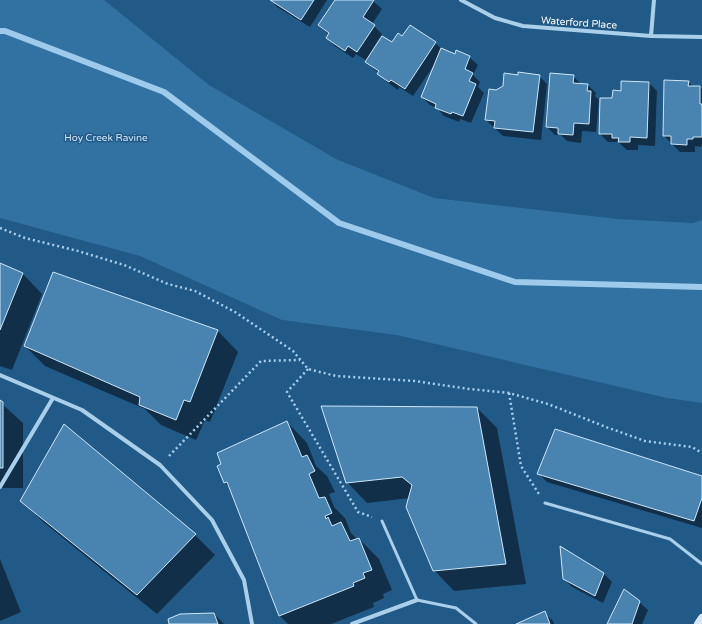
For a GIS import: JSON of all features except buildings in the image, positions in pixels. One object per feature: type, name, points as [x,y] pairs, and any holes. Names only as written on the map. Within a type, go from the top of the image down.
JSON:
[{"type":"main road","points":[[698,624],[702,618]]},
{"type":"street","name":"Waterford Place","points":[[461,0],[495,18],[523,26],[651,36],[702,37]]},
{"type":"street","points":[[651,36],[654,0]]},
{"type":"street","points":[[0,375],[82,410],[160,465],[212,520],[244,580],[252,624]]},
{"type":"street","points":[[0,487],[53,398]]},
{"type":"street","points":[[352,624],[417,600]]},
{"type":"lane","points":[[545,503],[670,539],[702,564]]},
{"type":"lane","points":[[382,521],[417,600],[456,608],[476,624]]},
{"type":"path","points":[[0,228],[25,238],[78,250],[124,265],[168,284],[195,291],[235,312],[293,351],[308,369],[336,376],[415,381],[509,393],[548,404],[645,441],[692,447],[702,453]]},
{"type":"path","points":[[160,465],[261,361],[300,360]]},
{"type":"path","points":[[308,369],[287,392],[358,512],[382,521]]},
{"type":"path","points":[[509,393],[521,466],[545,503]]},
{"type":"green space","name":"Hoy Creek Ravine","points":[[0,0],[104,0],[209,85],[336,159],[434,198],[618,219],[693,223],[702,220],[702,403],[667,398],[397,335],[282,320],[140,256],[0,218]]},
{"type":"waterway","points":[[0,31],[5,31],[164,92],[339,223],[515,282],[702,287]]}]
